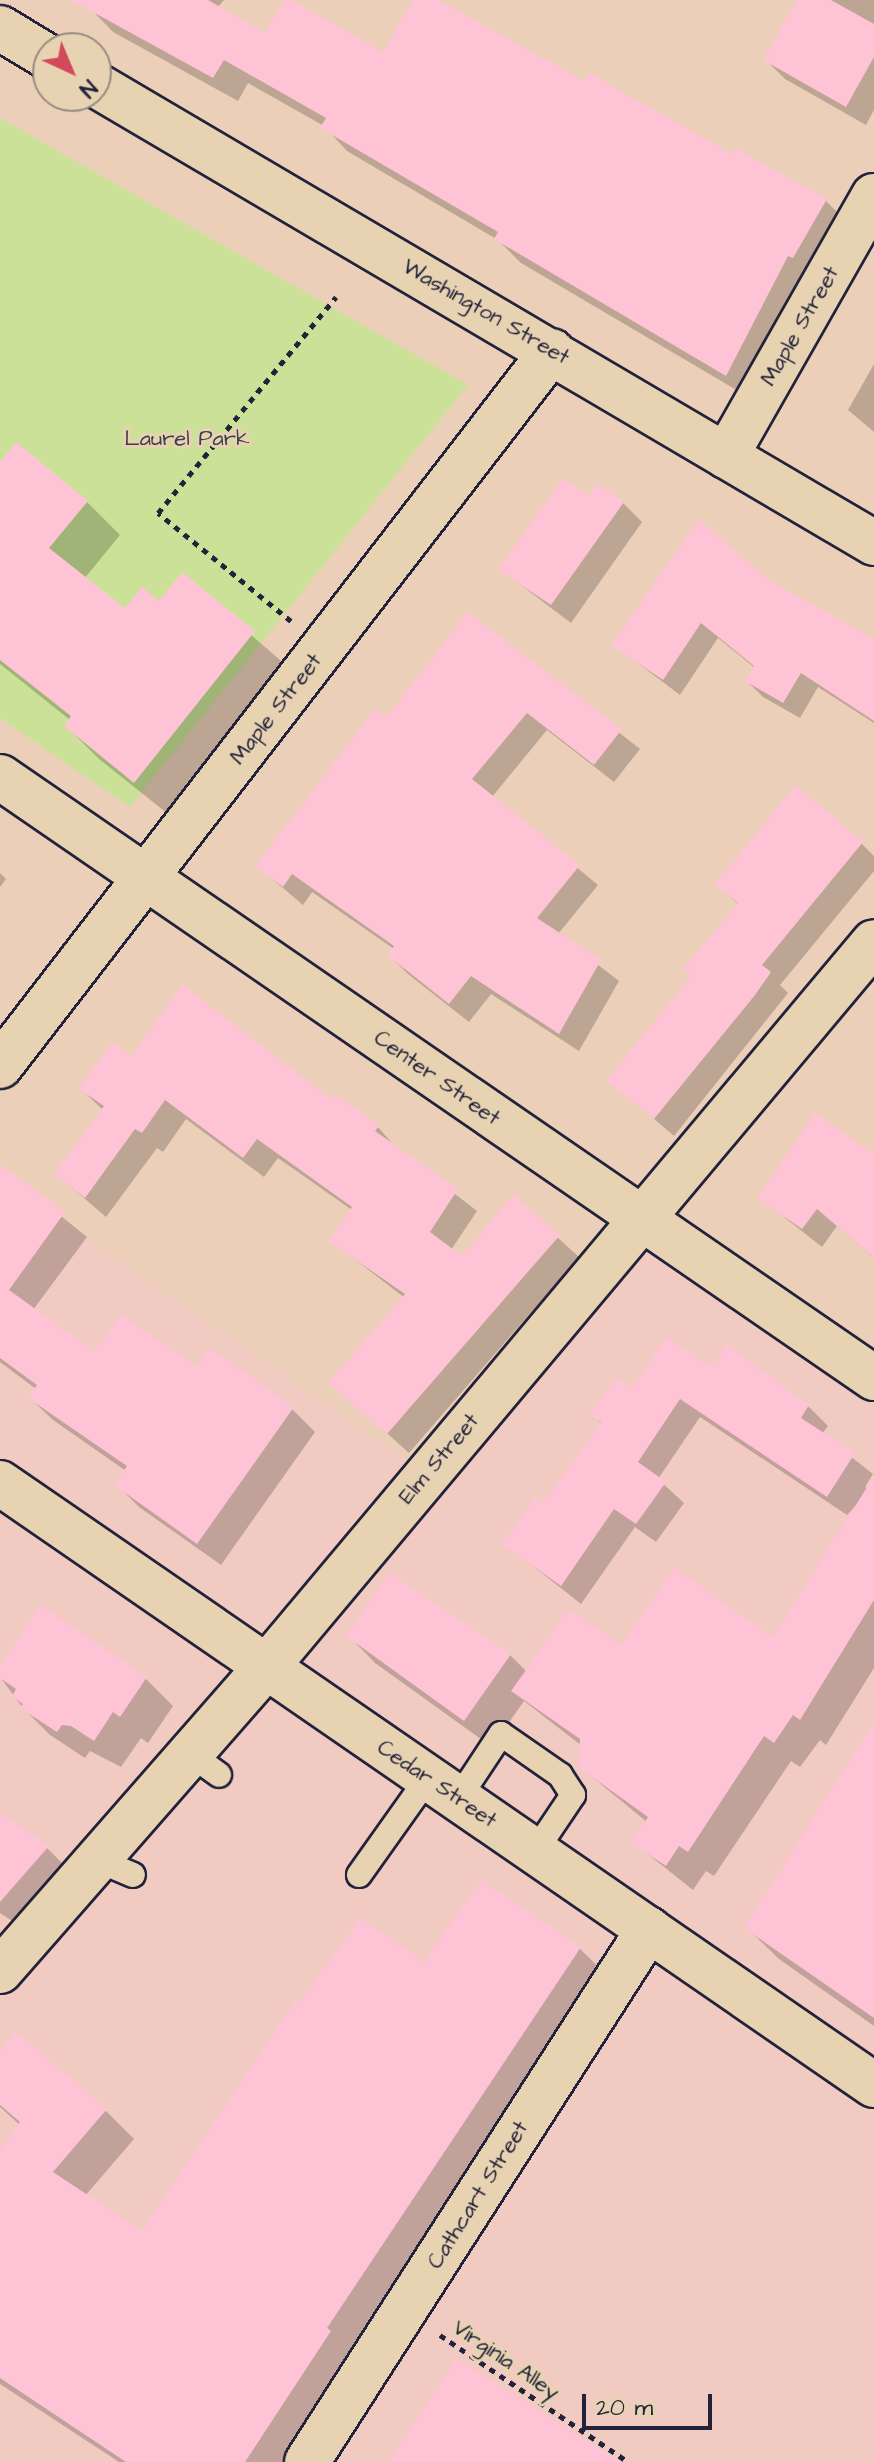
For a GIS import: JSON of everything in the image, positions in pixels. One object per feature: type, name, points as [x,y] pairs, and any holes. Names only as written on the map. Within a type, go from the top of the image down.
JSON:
[{"type":"street","points":[[0,28],[32,47]]},
{"type":"street","name":"Washington Street","points":[[112,94],[874,543]]},
{"type":"street","name":"Maple Street","points":[[726,456],[874,196]]},
{"type":"street","name":"Maple Street","points":[[0,1066],[142,875],[552,351]]},
{"type":"street","name":"Center Street","points":[[0,777],[874,1378]]},
{"type":"street","name":"Elm Street","points":[[0,1971],[114,1867],[204,1764],[268,1665],[874,942]]},
{"type":"street","name":"Cedar Street","points":[[0,1483],[874,2085]]},
{"type":"street","name":"Cathcart Street","points":[[307,2462],[649,1929]]},
{"type":"lane","points":[[359,1875],[501,1734],[560,1775],[573,1795],[536,1850]]},
{"type":"path","points":[[297,627],[158,513],[336,297]]},
{"type":"path","name":"Virginia Alley","points":[[404,2312],[628,2462]]},
{"type":"shaded area","points":[[0,1178],[425,1472],[643,1224],[874,1379],[874,2462],[0,2462]]},
{"type":"green space","name":"Laurel Park","points":[[0,118],[468,385],[130,807],[0,718]]},
{"type":"building","points":[[71,0],[208,0],[265,33],[284,0],[292,0],[383,52],[413,0],[439,0],[584,81],[589,73],[732,154],[735,148],[827,199],[793,258],[788,256],[726,376],[494,239],[498,232],[320,128],[326,118],[224,60],[213,78]]},
{"type":"building","points":[[797,0],[831,0],[874,24],[874,57],[846,107],[763,60]]},
{"type":"building","points":[[16,442],[88,501],[49,548],[125,608],[142,587],[159,601],[182,572],[255,631],[134,783],[64,726],[71,716],[0,660],[0,462]]},
{"type":"building","points":[[563,478],[588,496],[597,483],[624,502],[551,605],[498,570]]},
{"type":"building","points":[[699,519],[769,580],[874,639],[874,721],[801,673],[783,703],[745,681],[754,666],[701,623],[663,680],[611,645]]},
{"type":"building","points":[[468,612],[622,729],[594,765],[527,713],[472,779],[580,865],[537,918],[601,960],[559,1034],[471,976],[449,1004],[387,955],[394,946],[292,874],[283,887],[255,866],[375,709],[386,717]]},
{"type":"building","points":[[796,785],[863,842],[762,965],[771,972],[755,995],[654,1119],[606,1080],[692,976],[683,969],[738,903],[715,884]]},
{"type":"building","points":[[182,984],[331,1099],[335,1094],[380,1125],[375,1131],[458,1189],[430,1232],[462,1256],[513,1194],[560,1235],[387,1434],[328,1383],[405,1294],[328,1241],[352,1207],[257,1139],[243,1158],[165,1100],[142,1133],[135,1129],[85,1198],[54,1174],[104,1106],[79,1089],[83,1083],[112,1042],[132,1056]]},
{"type":"building","points":[[815,1113],[874,1154],[874,1258],[817,1209],[802,1229],[757,1198]]},
{"type":"building","points":[[0,1164],[65,1212],[9,1290],[95,1352],[121,1315],[197,1367],[210,1349],[294,1407],[197,1544],[114,1485],[127,1466],[28,1398],[37,1385],[0,1358]]},
{"type":"building","points":[[666,1337],[712,1367],[726,1345],[809,1405],[801,1418],[855,1453],[827,1497],[680,1399],[638,1462],[666,1482],[636,1524],[614,1509],[561,1586],[502,1544],[535,1498],[543,1504],[601,1422],[590,1415],[616,1378],[632,1389]]},
{"type":"building","points":[[874,1476],[874,1600],[800,1720],[793,1715],[774,1743],[764,1736],[688,1852],[679,1846],[666,1866],[631,1843],[648,1817],[578,1767],[580,1739],[511,1691],[569,1610],[621,1645],[674,1568],[773,1637]]},
{"type":"building","points":[[390,1573],[511,1654],[464,1721],[346,1636]]},
{"type":"building","points":[[40,1605],[147,1677],[120,1717],[113,1712],[94,1741],[71,1726],[62,1725],[57,1732],[20,1708],[23,1704],[12,1696],[16,1689],[0,1678],[0,1666]]},
{"type":"building","points":[[874,1722],[874,2018],[744,1928]]},
{"type":"building","points":[[0,1813],[49,1846],[0,1902]]},
{"type":"building","points":[[481,1880],[581,1947],[327,2328],[331,2331],[245,2462],[126,2462],[0,2378],[0,2151],[20,2122],[0,2105],[0,2050],[16,2032],[107,2109],[53,2172],[142,2231],[296,2000],[300,2003],[360,1918],[424,1962]]},
{"type":"building","points":[[457,2359],[621,2462],[389,2462]]}]
